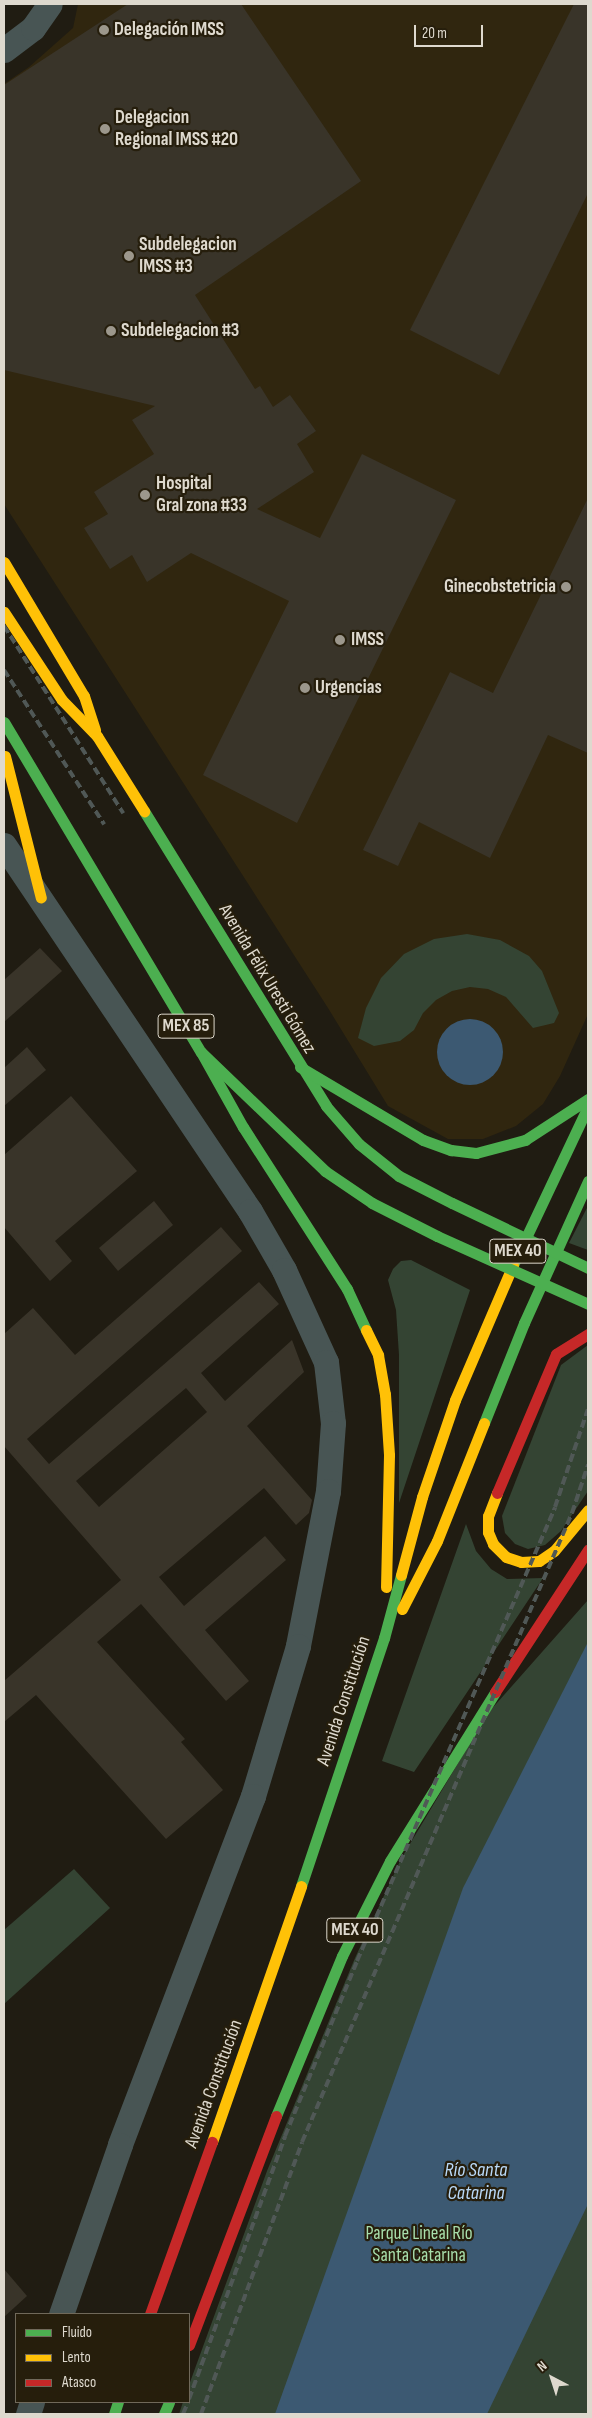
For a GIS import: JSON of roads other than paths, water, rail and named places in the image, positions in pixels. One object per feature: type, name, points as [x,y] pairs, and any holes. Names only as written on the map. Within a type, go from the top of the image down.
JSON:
[{"type":"main road","points":[[4,562],[84,696],[97,736]]},
{"type":"main road","name":"Avenida Félix Uresti Gómez","points":[[4,612],[62,700],[97,736],[300,1067],[359,1144],[399,1176],[588,1268]]},
{"type":"main road","name":"MEX 85","points":[[4,722],[201,1052],[273,1124],[326,1170],[372,1203],[438,1236],[588,1304]]},
{"type":"main road","points":[[4,756],[49,797]]},
{"type":"main road","points":[[4,756],[41,898]]},
{"type":"main road","points":[[201,1052],[243,1127],[347,1289],[378,1355],[385,1394],[388,1456],[384,1638]]},
{"type":"main road","points":[[300,1067],[352,1095],[422,1140],[459,1151],[476,1153],[525,1140],[588,1099]]},
{"type":"main road","name":"Avenida Constitución","points":[[150,2313],[258,2012],[384,1638],[422,1497],[455,1400],[492,1309],[588,1106]]},
{"type":"main road","points":[[384,1638],[414,1591],[437,1541],[524,1323],[588,1181]]},
{"type":"main road","points":[[588,1334],[569,1342],[556,1354],[546,1373],[488,1516],[488,1532],[493,1544],[506,1557],[521,1562],[539,1561],[554,1551],[588,1510]]},
{"type":"main road","name":"MEX 40","points":[[190,2342],[304,2043],[342,1956],[390,1861],[504,1677],[588,1550]]},
{"type":"street","points":[[4,50],[33,28],[50,4]]},
{"type":"street","points":[[4,845],[250,1211],[284,1270],[326,1362],[333,1423],[328,1491],[298,1646],[253,1796],[124,2136],[61,2313]]},
{"type":"water","points":[[470,1019],[482,1022],[493,1029],[500,1040],[503,1052],[500,1064],[493,1075],[482,1082],[470,1085],[458,1082],[447,1075],[440,1064],[437,1052],[440,1040],[447,1029],[458,1022]]},
{"type":"water","name":"Río Santa Catarina","points":[[588,1642],[588,2204],[487,2414],[275,2414],[463,1888]]},
{"type":"railway","points":[[4,626],[123,813]]},
{"type":"railway","points":[[4,670],[104,824]]},
{"type":"railway","points":[[190,2396],[285,2136],[357,1961],[555,1507],[588,1409]]},
{"type":"railway","points":[[201,2414],[302,2142],[572,1513],[588,1465]]},
{"type":"railway","points":[[183,2414],[188,2403]]},
{"type":"place","name":"Delegación IMSS","points":[[104,30]]},
{"type":"place","name":"Delegacion Regional IMSS #20","points":[[105,129]]},
{"type":"place","name":"Subdelegacion IMSS #3","points":[[129,256]]},
{"type":"place","name":"Subdelegacion #3","points":[[111,331]]},
{"type":"place","name":"Hospital Gral zona #33","points":[[145,495]]},
{"type":"place","name":"Ginecobstetricia","points":[[566,587]]},
{"type":"place","name":"IMSS","points":[[340,640]]},
{"type":"place","name":"Urgencias","points":[[305,688]]},
{"type":"park label","name":"Parque Lineal Río Santa Catarina","points":[[419,2245]]}]
